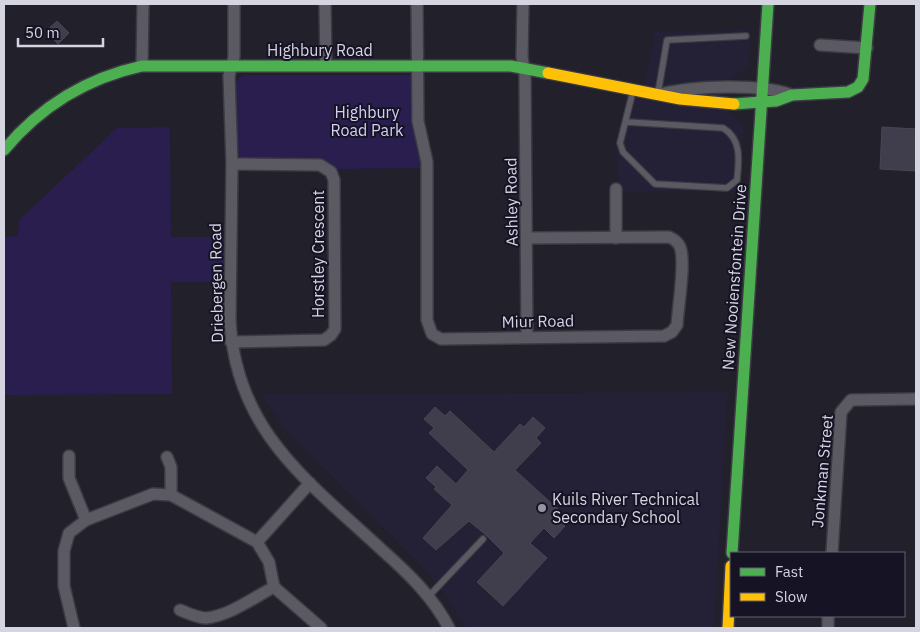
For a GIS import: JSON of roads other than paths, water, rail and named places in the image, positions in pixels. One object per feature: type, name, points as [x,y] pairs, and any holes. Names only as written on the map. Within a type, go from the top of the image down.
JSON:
[{"type":"street","points":[[142,66],[143,4]]},
{"type":"street","name":"Driebergen Road","points":[[234,4],[234,57],[229,76],[232,164],[231,342],[245,393],[267,435],[286,460],[414,580],[449,628]]},
{"type":"street","points":[[325,4],[326,65]]},
{"type":"street","points":[[417,4],[417,65]]},
{"type":"street","name":"Ashley Road","points":[[523,4],[528,238],[527,337]]},
{"type":"street","name":"New Nooiensfontein Drive","points":[[732,552],[768,4]]},
{"type":"street","points":[[820,45],[867,48],[870,4]]},
{"type":"street","name":"Highbury Road","points":[[5,146],[53,104],[71,91],[100,76],[142,66],[493,65],[524,67],[633,91],[680,99],[735,104],[776,101],[792,94],[848,92],[858,87],[863,79],[867,48]]},
{"type":"street","name":"Miur Road","points":[[417,65],[418,120],[427,162],[427,320],[428,329],[435,337],[441,339],[664,336],[672,332],[677,325],[682,255],[678,243],[669,237],[528,238]]},
{"type":"street","name":"Highbury Road","points":[[659,94],[682,88],[777,88],[792,94]]},
{"type":"street","name":"Horstley Crescent","points":[[231,342],[324,340],[335,329],[334,180],[331,172],[320,165],[232,164]]},
{"type":"street","points":[[616,189],[616,238]]},
{"type":"street","name":"Jonkman Street","points":[[832,552],[841,412],[851,400],[916,400]]},
{"type":"street","points":[[69,456],[68,478],[86,520]]},
{"type":"street","points":[[166,457],[172,467],[171,495]]},
{"type":"street","points":[[256,542],[310,483]]},
{"type":"street","points":[[74,628],[64,586],[64,551],[69,534],[86,520],[153,494],[171,495],[256,542],[269,562],[274,587],[321,628]]},
{"type":"street","points":[[180,610],[196,617],[212,616],[227,612],[274,587]]},
{"type":"street","points":[[728,628],[730,587]]},
{"type":"lane","points":[[659,94],[667,40],[746,36]]},
{"type":"lane","points":[[627,122],[723,128],[734,136],[737,144],[738,180],[727,188],[655,184],[623,152],[620,143],[627,122],[633,91]]},
{"type":"lane","points":[[428,597],[483,540]]},
{"type":"place","name":"Kuils River Technical Secondary School","points":[[542,508]]},
{"type":"park label","name":"Highbury Road Park","points":[[367,121]]}]
